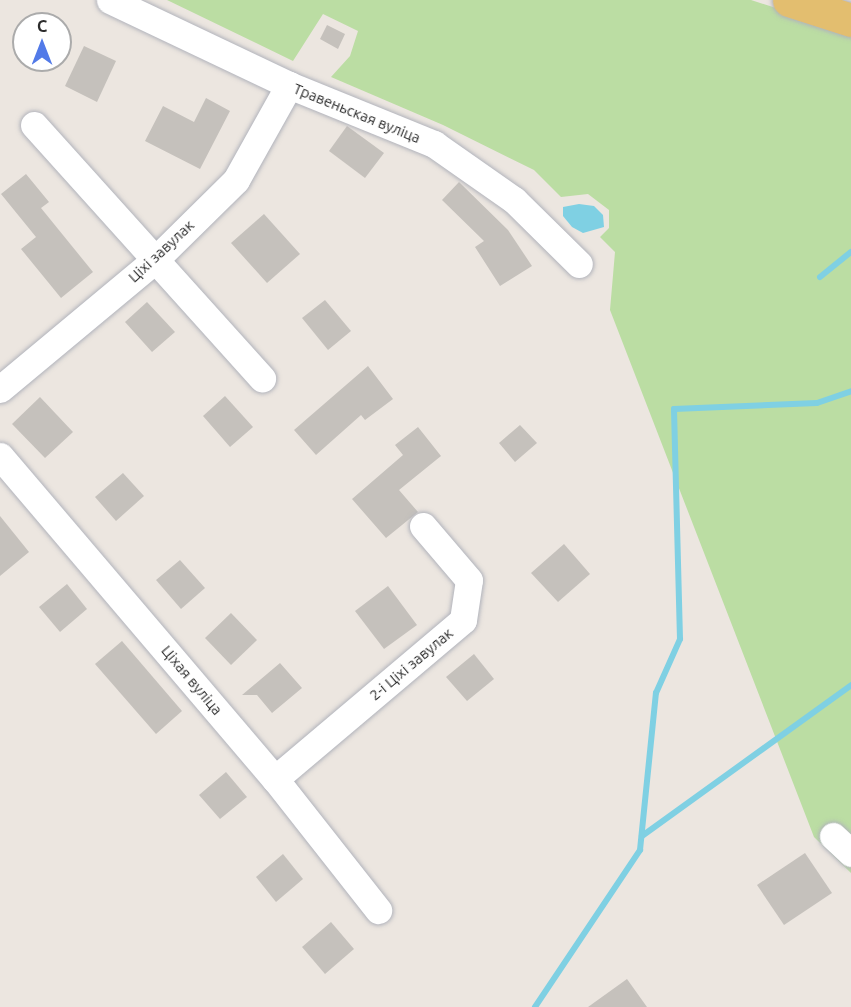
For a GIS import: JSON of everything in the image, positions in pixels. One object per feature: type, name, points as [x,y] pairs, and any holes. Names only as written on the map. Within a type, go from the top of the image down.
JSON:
[{"type":"main road","points":[[789,0],[851,20]]},
{"type":"street","name":"Травеньская вуліца","points":[[110,0],[289,85],[434,144],[514,200],[579,264]]},
{"type":"street","name":"Ціхі завулак","points":[[0,389],[156,258],[236,180],[289,85]]},
{"type":"street","points":[[34,125],[262,378]]},
{"type":"street","name":"Ціхая вуліца","points":[[0,456],[275,779],[378,910]]},
{"type":"street","name":"2-і Ціхі завулак","points":[[275,779],[463,620],[468,580],[423,526]]},
{"type":"green space","points":[[167,0],[751,0],[851,32],[851,873],[814,837],[610,310],[615,252],[600,237],[609,228],[609,210],[588,194],[561,197],[534,170],[443,125],[331,77],[350,56],[358,31],[323,14],[293,61]]},
{"type":"water","points":[[579,204],[594,206],[603,215],[604,227],[583,233],[572,227],[563,216],[563,207]]},
{"type":"building","points":[[327,25],[345,34],[338,49],[320,39]]},
{"type":"building","points":[[84,46],[116,61],[97,102],[65,86]]},
{"type":"building","points":[[206,98],[230,111],[200,169],[145,141],[163,106],[194,122]]},
{"type":"building","points":[[347,126],[384,153],[365,178],[329,151]]},
{"type":"building","points":[[26,174],[49,202],[41,208],[93,272],[61,298],[21,249],[36,237],[1,194]]},
{"type":"building","points":[[459,182],[508,230],[532,266],[500,286],[475,247],[484,241],[442,200]]},
{"type":"building","points":[[264,214],[300,254],[267,283],[231,243]]},
{"type":"building","points":[[325,300],[351,331],[328,350],[302,318]]},
{"type":"building","points":[[147,302],[175,332],[152,352],[125,322]]},
{"type":"building","points":[[368,366],[393,399],[365,420],[361,415],[316,455],[294,430]]},
{"type":"building","points":[[225,396],[253,427],[230,447],[203,416]]},
{"type":"building","points":[[40,397],[73,432],[45,458],[12,424]]},
{"type":"building","points":[[520,425],[537,443],[515,462],[499,443]]},
{"type":"building","points":[[418,427],[441,456],[399,490],[418,512],[386,538],[352,499],[403,455],[395,445]]},
{"type":"building","points":[[123,473],[144,496],[116,521],[95,497]]},
{"type":"building","points":[[0,516],[29,552],[0,576]]},
{"type":"building","points":[[564,544],[590,574],[558,602],[531,573]]},
{"type":"building","points":[[180,560],[205,588],[181,609],[156,580]]},
{"type":"building","points":[[67,584],[87,609],[60,632],[39,607]]},
{"type":"building","points":[[388,586],[417,625],[384,649],[355,611]]},
{"type":"building","points":[[231,613],[257,640],[231,665],[205,638]]},
{"type":"building","points":[[122,641],[182,711],[156,734],[95,664]]},
{"type":"building","points":[[474,654],[494,679],[467,701],[446,677]]},
{"type":"building","points":[[280,663],[302,688],[272,713],[257,695],[242,695]]},
{"type":"building","points":[[226,772],[247,797],[220,819],[199,795]]},
{"type":"building","points":[[805,853],[832,893],[784,925],[757,885]]},
{"type":"building","points":[[283,854],[303,879],[276,902],[256,877]]},
{"type":"building","points":[[331,922],[354,949],[325,974],[302,947]]},
{"type":"building","points":[[627,979],[647,1007],[588,1007]]},
{"type":"waterway","points":[[820,277],[851,252]]},
{"type":"waterway","points":[[535,1007],[640,850],[656,693],[680,639],[674,409],[817,403],[851,391]]},
{"type":"waterway","points":[[642,836],[851,685]]}]
